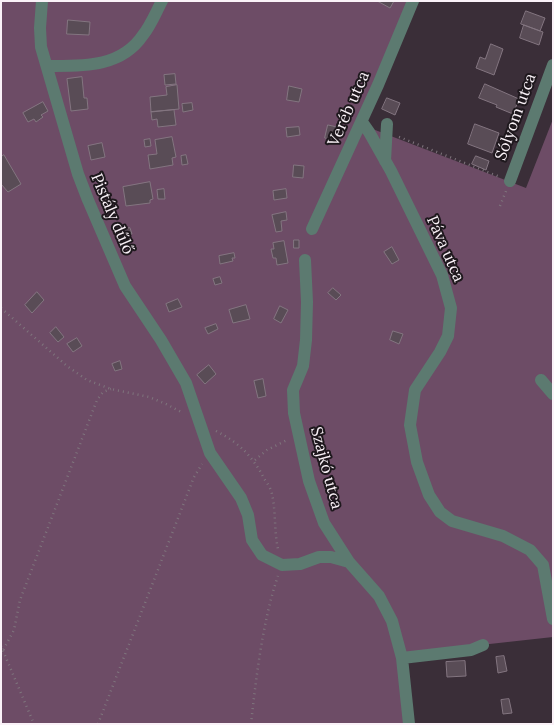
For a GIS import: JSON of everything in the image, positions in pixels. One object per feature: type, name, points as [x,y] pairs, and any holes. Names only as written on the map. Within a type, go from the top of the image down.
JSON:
[{"type":"street","name":"Pistály dűlő","points":[[42,1],[41,46],[78,174],[88,200],[125,286],[161,340],[186,383],[210,452],[241,498],[248,515],[252,540],[262,555],[282,565]]},
{"type":"street","points":[[47,66],[84,66],[107,62],[121,56],[143,37],[162,1]]},
{"type":"street","name":"Veréb utca","points":[[312,229],[362,122],[413,1]]},
{"type":"street","name":"Sólyom utca","points":[[510,181],[553,65]]},
{"type":"street","name":"Páva utca","points":[[362,122],[385,161],[442,275],[451,308],[448,336],[415,390],[410,425],[417,462],[429,495],[440,512],[452,521],[503,536],[530,550],[543,565],[553,619]]},
{"type":"street","points":[[385,161],[388,128]]},
{"type":"street","name":"Szajkó utca","points":[[305,260],[308,302],[305,349],[303,366],[293,390],[294,413],[309,481],[324,523],[349,562],[379,596],[392,621],[402,658],[409,724]]},
{"type":"street","points":[[541,380],[553,394]]},
{"type":"street","points":[[282,565],[300,564],[319,557],[349,562]]},
{"type":"street","points":[[402,658],[471,650],[483,645]]},
{"type":"path","points":[[388,128],[510,181]]},
{"type":"path","points":[[1,308],[67,366],[86,380],[111,389],[149,397],[166,404],[225,436],[255,460],[272,492],[275,513],[275,537],[282,565],[275,585],[257,672],[251,724]]},
{"type":"path","points":[[1,654],[2,648],[14,630],[20,600],[97,400],[103,392],[111,389]]},
{"type":"path","points":[[255,460],[267,450],[286,440],[300,438]]},
{"type":"path","points":[[98,724],[194,477],[210,452]]},
{"type":"path","points":[[2,648],[34,724]]},
{"type":"shaded area","points":[[1,1],[408,1],[357,123],[526,188],[553,119],[553,637],[399,654],[409,724],[1,724]]},
{"type":"building","points":[[380,1],[394,1],[390,8]]},
{"type":"building","points":[[526,11],[545,18],[540,31],[521,24]]},
{"type":"building","points":[[68,20],[90,22],[89,35],[67,34]]},
{"type":"building","points":[[524,25],[543,32],[539,45],[520,38]]},
{"type":"building","points":[[491,44],[503,49],[494,75],[476,68],[480,57],[485,59]]},
{"type":"building","points":[[175,74],[176,84],[165,85],[164,75]]},
{"type":"building","points":[[82,77],[84,98],[87,98],[88,109],[71,111],[67,79]]},
{"type":"building","points":[[485,84],[519,99],[513,114],[479,98]]},
{"type":"building","points":[[177,85],[179,109],[151,112],[150,97],[167,95],[166,87]]},
{"type":"building","points":[[289,86],[302,89],[299,102],[287,100]]},
{"type":"building","points":[[387,98],[400,103],[395,115],[382,109]]},
{"type":"building","points":[[43,102],[48,111],[41,115],[43,117],[36,122],[34,119],[28,122],[23,113]]},
{"type":"building","points":[[192,103],[193,110],[183,112],[182,104]]},
{"type":"building","points":[[174,110],[176,125],[158,127],[157,119],[152,120],[151,112]]},
{"type":"building","points":[[475,124],[499,133],[492,153],[468,144]]},
{"type":"building","points":[[328,125],[342,128],[339,141],[325,138]]},
{"type":"building","points":[[299,127],[300,135],[287,137],[286,128]]},
{"type":"building","points":[[172,137],[176,157],[172,158],[173,165],[150,169],[148,155],[157,154],[155,140]]},
{"type":"building","points":[[150,139],[151,146],[145,147],[144,140]]},
{"type":"building","points":[[102,143],[105,157],[91,160],[88,146]]},
{"type":"building","points":[[4,155],[21,184],[8,192],[1,184],[1,157]]},
{"type":"building","points":[[186,155],[188,164],[182,165],[181,156]]},
{"type":"building","points":[[476,156],[489,161],[486,170],[472,164]]},
{"type":"building","points":[[294,165],[304,166],[303,178],[293,177]]},
{"type":"building","points":[[150,182],[153,199],[150,200],[150,203],[126,206],[123,187]]},
{"type":"building","points":[[164,189],[165,199],[158,199],[157,190]]},
{"type":"building","points":[[286,189],[287,198],[274,200],[273,191]]},
{"type":"building","points":[[286,212],[287,220],[281,221],[282,231],[276,232],[272,215]]},
{"type":"building","points":[[130,228],[132,234],[120,237],[118,230]]},
{"type":"building","points":[[294,240],[299,240],[299,248],[294,248]]},
{"type":"building","points":[[284,241],[288,263],[277,265],[276,258],[273,258],[271,249],[274,249],[273,243]]},
{"type":"building","points":[[392,247],[399,260],[392,264],[384,252]]},
{"type":"building","points":[[234,253],[235,258],[232,258],[233,261],[220,264],[219,256]]},
{"type":"building","points":[[220,277],[222,283],[215,285],[213,279]]},
{"type":"building","points":[[333,288],[341,295],[336,300],[328,293]]},
{"type":"building","points":[[37,292],[44,300],[32,313],[25,305]]},
{"type":"building","points":[[178,299],[182,307],[169,312],[166,304]]},
{"type":"building","points":[[246,305],[250,319],[233,323],[229,310]]},
{"type":"building","points":[[280,306],[288,310],[281,323],[274,319]]},
{"type":"building","points":[[216,324],[218,329],[208,334],[205,328]]},
{"type":"building","points":[[56,327],[64,337],[58,342],[50,333]]},
{"type":"building","points":[[393,331],[403,334],[399,344],[390,340]]},
{"type":"building","points":[[77,338],[82,346],[73,352],[67,344]]},
{"type":"building","points":[[120,361],[122,369],[115,371],[112,364]]},
{"type":"building","points":[[209,365],[216,374],[205,384],[197,375]]},
{"type":"building","points":[[263,379],[266,396],[258,398],[254,381]]},
{"type":"building","points":[[504,656],[507,671],[498,673],[496,657]]},
{"type":"building","points":[[465,661],[466,676],[447,677],[446,662]]},
{"type":"building","points":[[509,699],[512,713],[503,714],[501,700]]}]
